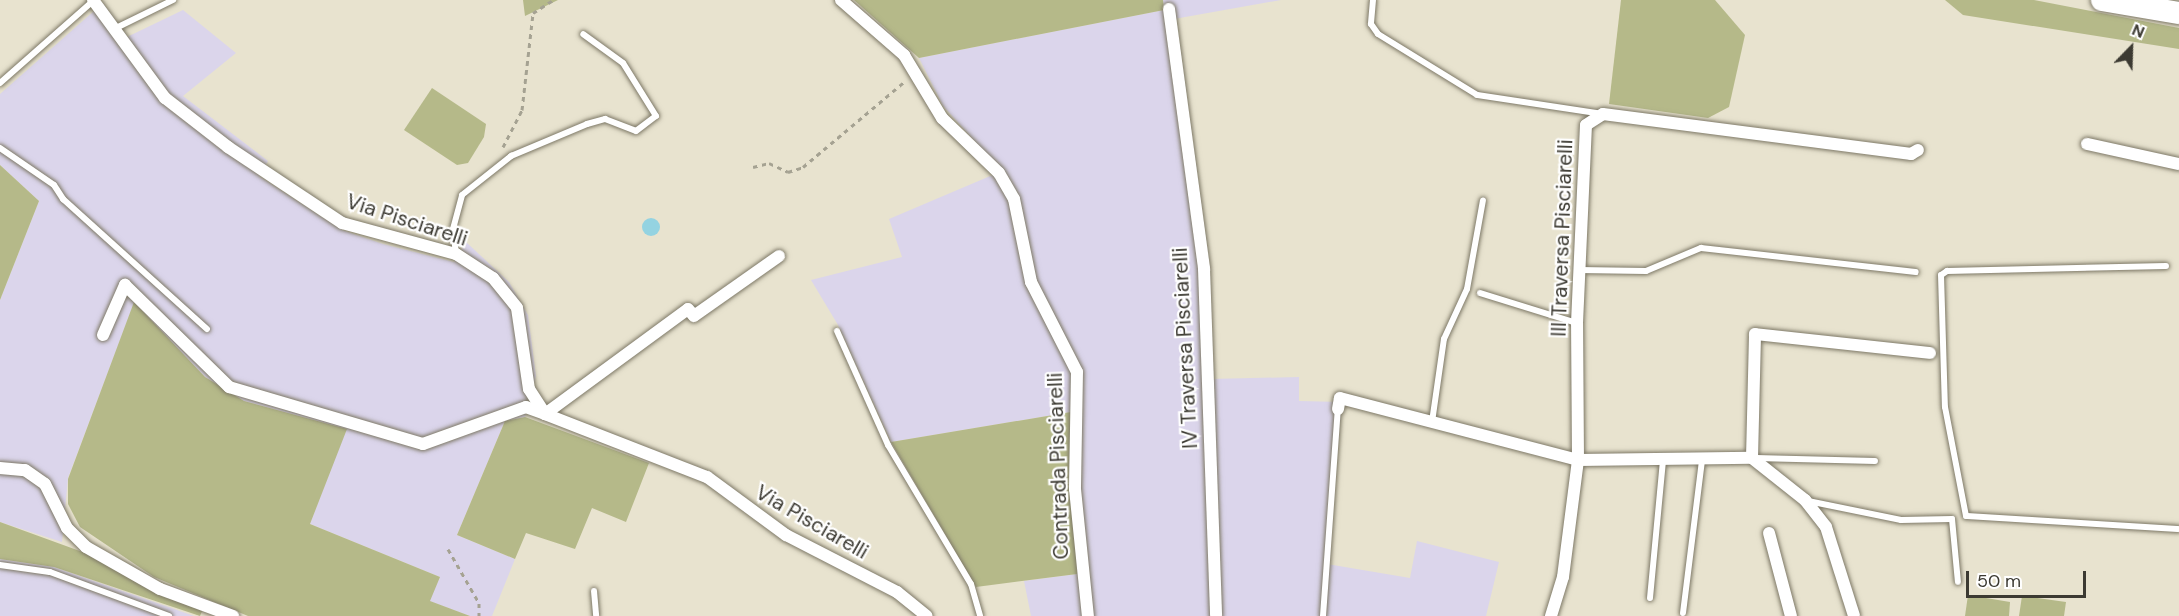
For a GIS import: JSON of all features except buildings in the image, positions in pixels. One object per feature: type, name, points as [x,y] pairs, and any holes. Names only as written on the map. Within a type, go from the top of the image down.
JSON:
[{"type":"highway","points":[[2102,0],[2179,13]]},
{"type":"street","name":"Via Pisciarelli","points":[[93,0],[177,109],[342,223],[456,254],[493,278],[517,308],[530,388],[545,414],[707,477],[786,535],[897,592],[927,616]]},
{"type":"street","name":"Contrada Pisciarelli","points":[[841,0],[918,72],[942,118],[1008,184],[1031,282],[1074,357],[1075,489],[1088,616]]},
{"type":"street","name":"IV Traversa Pisciarelli","points":[[1168,9],[1204,269],[1216,616]]},
{"type":"street","points":[[1603,114],[1911,154],[1918,150]]},
{"type":"street","name":"III Traversa Pisciarelli","points":[[1551,616],[1563,578],[1578,460],[1577,323],[1584,136],[1586,125],[1603,114]]},
{"type":"street","points":[[2087,144],[2179,164]]},
{"type":"street","points":[[103,334],[125,285],[202,366],[244,394],[423,444],[526,407],[545,414],[688,309],[694,316],[779,256]]},
{"type":"street","points":[[1752,458],[1755,334],[1930,353]]},
{"type":"street","points":[[1338,409],[1340,398],[1578,460],[1752,458],[1805,500],[1826,527],[1854,616]]},
{"type":"street","points":[[0,468],[25,470],[45,484],[67,528],[86,547],[160,590],[233,616]]},
{"type":"street","points":[[1769,533],[1791,616]]},
{"type":"lane","points":[[0,83],[93,0]]},
{"type":"lane","points":[[114,29],[173,0]]},
{"type":"lane","points":[[1373,0],[1371,24],[1378,34],[1477,95],[1603,114]]},
{"type":"lane","points":[[456,254],[453,229],[462,195],[487,174],[526,148],[587,124],[605,119],[643,131],[656,116],[623,63],[583,34]]},
{"type":"lane","points":[[0,148],[54,185],[63,199],[207,329]]},
{"type":"lane","points":[[1432,422],[1444,339],[1467,289],[1483,200]]},
{"type":"lane","points":[[1579,270],[1646,271],[1701,248],[1916,272]]},
{"type":"lane","points":[[2166,266],[1947,271],[1941,275],[1945,407],[1966,516],[2179,529]]},
{"type":"lane","points":[[1480,293],[1577,323]]},
{"type":"lane","points":[[837,331],[888,446],[971,584],[980,616]]},
{"type":"lane","points":[[1323,616],[1338,409]]},
{"type":"lane","points":[[1752,458],[1875,461]]},
{"type":"lane","points":[[1650,598],[1663,460]]},
{"type":"lane","points":[[1683,613],[1702,460]]},
{"type":"lane","points":[[1805,500],[1901,520],[1952,519],[1958,582]]},
{"type":"lane","points":[[0,565],[60,575],[170,616]]},
{"type":"lane","points":[[594,591],[597,616]]},
{"type":"path","points":[[487,174],[522,110],[533,14],[553,0]]},
{"type":"path","points":[[753,168],[769,163],[788,172],[803,167],[918,72]]},
{"type":"path","points":[[448,549],[480,603],[479,616]]},
{"type":"shaded area","points":[[1163,0],[1281,0],[1174,19],[1210,379],[1299,377],[1299,401],[1342,402],[1327,564],[1410,578],[1417,541],[1499,562],[1486,616],[1031,616],[1024,581],[1077,574],[1071,412],[891,442],[838,325],[811,280],[902,257],[889,219],[1002,171],[943,106],[919,58],[1164,10]]},
{"type":"shaded area","points":[[103,3],[127,37],[183,10],[236,53],[183,96],[268,161],[259,176],[342,230],[383,244],[454,262],[466,242],[509,282],[528,315],[536,376],[525,417],[505,421],[457,535],[515,559],[492,616],[470,616],[429,601],[440,577],[310,524],[346,429],[244,401],[205,377],[134,303],[68,478],[62,542],[0,522],[0,300],[39,201],[0,165],[0,94]]},
{"type":"shaded area","points":[[0,559],[54,567],[194,616],[0,616]]},
{"type":"green space","points":[[523,0],[558,0],[525,16]]},
{"type":"green space","points":[[854,0],[1163,0],[1164,10],[919,58]]},
{"type":"green space","points":[[1621,0],[1715,0],[1745,35],[1729,107],[1708,118],[1609,104]]},
{"type":"green space","points":[[1945,0],[2034,0],[2179,28],[2179,49],[1963,15]]},
{"type":"green space","points":[[432,88],[486,124],[484,137],[468,163],[457,165],[404,130]]},
{"type":"green space","points":[[0,165],[39,201],[0,300]]},
{"type":"green space","points":[[134,302],[205,377],[244,401],[347,429],[310,524],[440,577],[430,601],[470,616],[248,616],[154,577],[80,527],[68,504],[68,479]]},
{"type":"green space","points":[[1071,412],[1077,574],[976,587],[891,442]]},
{"type":"green space","points":[[525,417],[649,463],[626,522],[592,508],[575,549],[526,533],[515,559],[457,535],[505,421]]},
{"type":"green space","points":[[0,522],[88,554],[203,609],[200,616],[54,567],[0,559]]},
{"type":"green space","points":[[1968,595],[2010,602],[2009,616],[1965,616]]},
{"type":"green space","points":[[2022,596],[2066,602],[2064,616],[2019,616]]},
{"type":"water","points":[[651,218],[657,221],[660,227],[657,233],[651,236],[645,233],[642,227],[645,221]]}]
